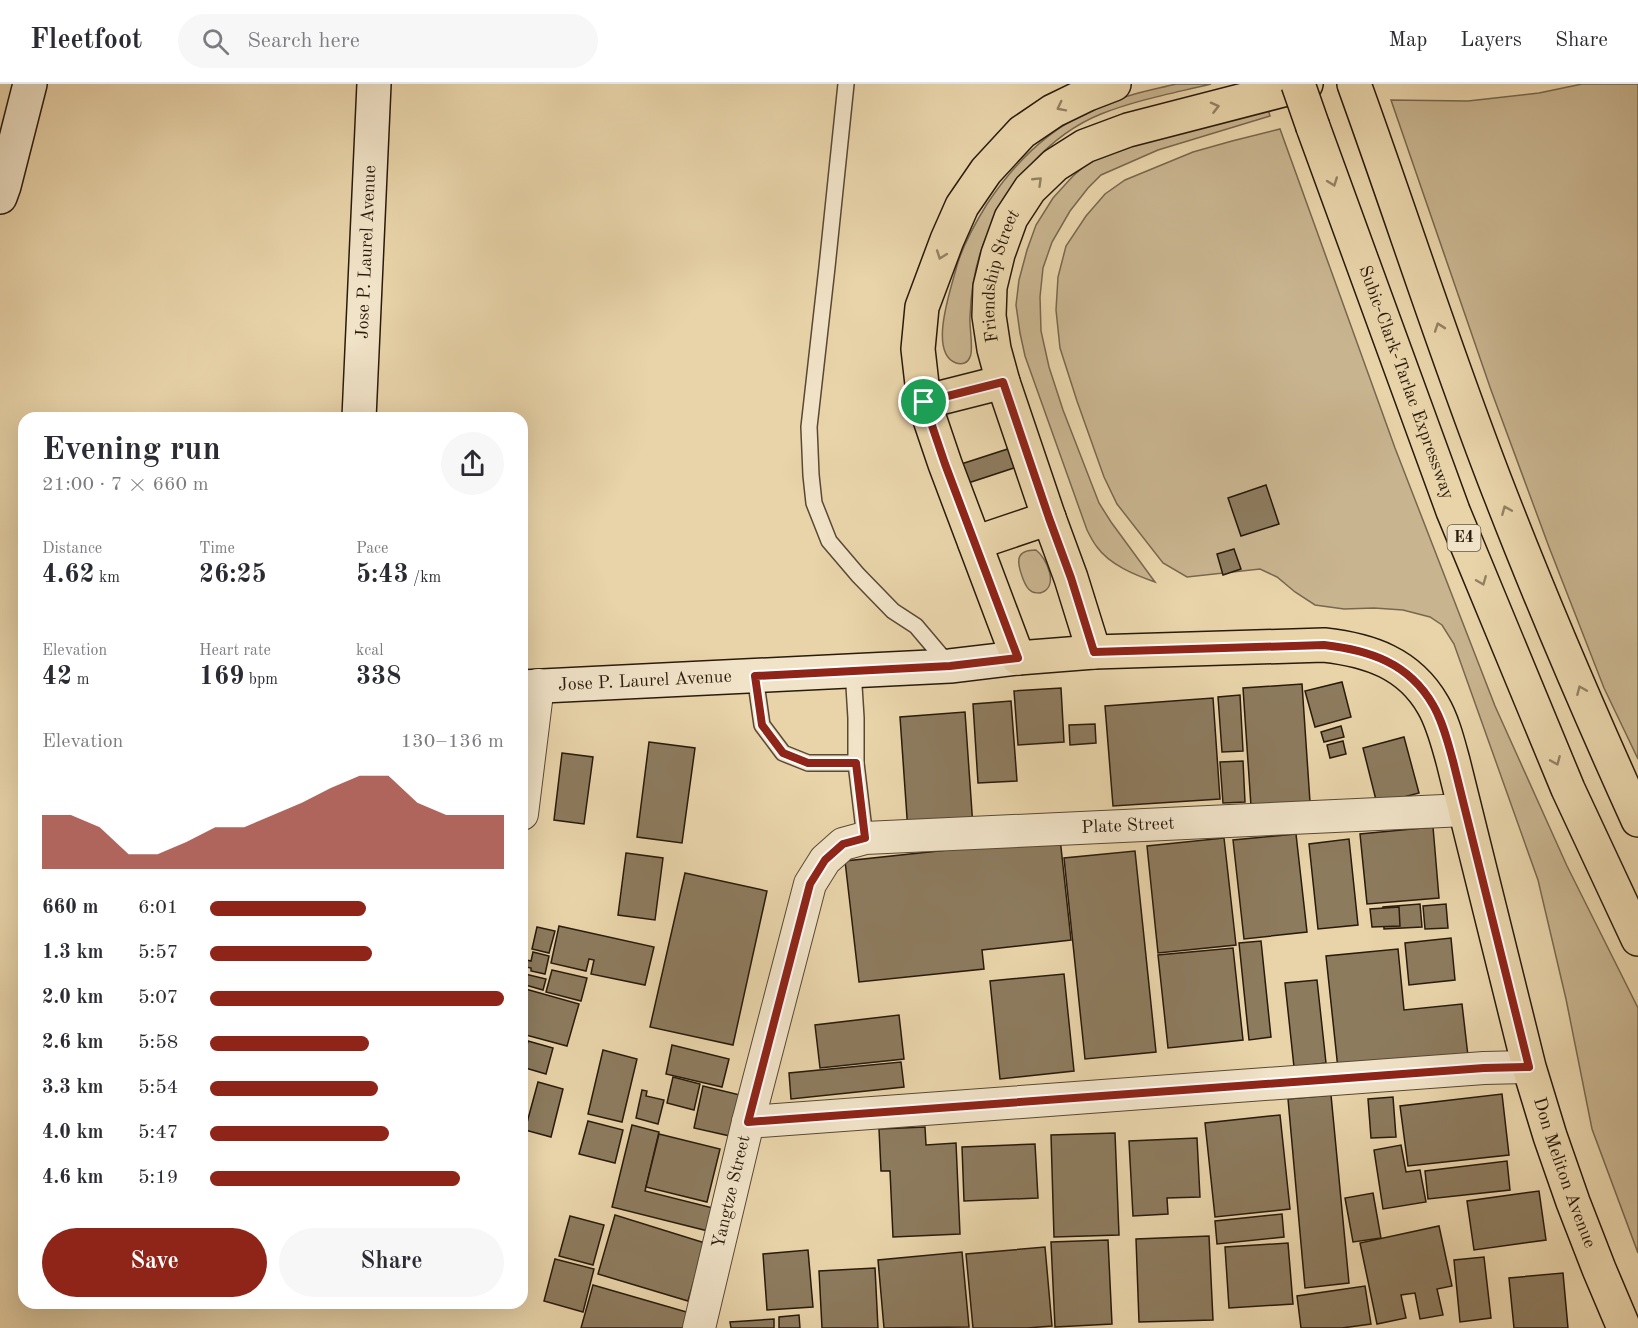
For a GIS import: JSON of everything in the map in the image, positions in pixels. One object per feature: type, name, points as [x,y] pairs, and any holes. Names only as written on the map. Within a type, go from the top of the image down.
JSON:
[{"type":"main road","points":[[1018,658],[924,402],[918,349],[922,306],[962,206],[987,171],[1022,132],[1053,111],[1114,84]]},
{"type":"main road","name":"Subic-Clark-Tarlac Expressway","points":[[1298,84],[1453,511],[1568,789],[1638,939]]},
{"type":"main road","name":"Friendship Street","points":[[1094,652],[994,349],[989,316],[990,287],[998,254],[1011,218],[1030,189],[1055,165],[1085,146],[1169,118],[1306,84]]},
{"type":"main road","points":[[1354,84],[1502,499],[1574,676],[1638,820]]},
{"type":"main road","points":[[924,402],[1003,382]]},
{"type":"main road","points":[[975,543],[1049,518]]},
{"type":"main road","name":"Don Meliton Avenue","points":[[1018,658],[1094,652],[1324,645],[1351,648],[1376,656],[1401,670],[1419,685],[1433,705],[1445,733],[1529,1067],[1550,1136],[1573,1202],[1624,1328]]},
{"type":"street","points":[[0,196],[30,84]]},
{"type":"street","name":"Jose P. Laurel Avenue","points":[[359,412],[374,84]]},
{"type":"street","name":"Jose P. Laurel Avenue","points":[[530,686],[678,681],[950,666],[1018,658]]},
{"type":"street","points":[[528,718],[530,686]]},
{"type":"street","name":"Plate Street","points":[[810,884],[825,860],[843,844],[865,838],[1465,810]]},
{"type":"street","name":"Yangtze Street","points":[[699,1328],[748,1122],[810,884]]},
{"type":"street","points":[[748,1122],[1460,1070],[1529,1067]]},
{"type":"lane","points":[[846,84],[809,427],[814,503],[829,541],[893,611],[916,626],[950,666]]},
{"type":"lane","points":[[853,670],[856,763],[865,838]]},
{"type":"lane","points":[[755,676],[762,725],[783,753],[808,763],[856,763]]},
{"type":"shaded area","points":[[1176,84],[1211,84],[1141,101],[1101,114],[1064,134],[1033,162],[997,214],[980,253],[972,295],[970,357],[966,362],[960,364],[948,357],[943,347],[942,334],[950,291],[959,260],[982,212],[1015,167],[1047,137],[1084,113],[1128,96]]},
{"type":"shaded area","points":[[1582,84],[1638,84],[1638,759],[1604,688],[1549,547],[1491,390],[1391,100],[1468,101],[1539,93]]},
{"type":"shaded area","points":[[1268,109],[1270,116],[1158,150],[1101,175],[1070,211],[1052,242],[1043,268],[1040,297],[1041,331],[1049,367],[1063,410],[1099,503],[1155,582],[1131,573],[1109,559],[1102,553],[1087,530],[1025,356],[1016,305],[1019,280],[1036,225],[1053,198],[1093,159],[1116,146]]},
{"type":"shaded area","points":[[1280,129],[1395,448],[1495,706],[1567,866],[1638,1008],[1638,1253],[1592,1129],[1566,999],[1538,880],[1454,644],[1442,625],[1430,617],[1403,610],[1344,609],[1315,605],[1277,577],[1260,569],[1187,577],[1163,563],[1117,504],[1104,477],[1060,348],[1056,310],[1058,277],[1066,246],[1086,216],[1105,194],[1125,180],[1193,152]]},
{"type":"shaded area","points":[[1036,550],[1044,559],[1050,573],[1049,585],[1040,593],[1027,588],[1019,563],[1019,558],[1024,552]]},
{"type":"building","points":[[1020,445],[1026,464],[959,486],[952,467]]},
{"type":"building","points":[[1266,485],[1279,524],[1241,536],[1228,498]]},
{"type":"building","points":[[1234,549],[1241,569],[1223,575],[1217,554]]},
{"type":"building","points":[[1342,682],[1351,717],[1315,727],[1305,691]]},
{"type":"building","points":[[1302,684],[1310,802],[1251,806],[1243,688]]},
{"type":"building","points":[[1061,688],[1064,742],[1018,745],[1014,691]]},
{"type":"building","points":[[1240,695],[1243,751],[1222,752],[1218,697]]},
{"type":"building","points":[[1213,698],[1220,799],[1113,806],[1105,706]]},
{"type":"building","points":[[1011,701],[1017,781],[978,783],[973,704]]},
{"type":"building","points":[[965,712],[973,827],[908,832],[900,717]]},
{"type":"building","points":[[1095,724],[1096,743],[1070,745],[1069,725]]},
{"type":"building","points":[[1341,726],[1344,737],[1324,742],[1321,732]]},
{"type":"building","points":[[1404,737],[1419,793],[1377,804],[1363,748]]},
{"type":"building","points":[[1343,741],[1346,754],[1330,758],[1327,745]]},
{"type":"building","points":[[649,742],[695,748],[682,843],[637,837]]},
{"type":"building","points":[[562,753],[593,757],[584,824],[554,820]]},
{"type":"building","points":[[1243,761],[1245,802],[1223,803],[1220,762]]},
{"type":"building","points":[[1433,827],[1439,898],[1367,904],[1360,834]]},
{"type":"building","points":[[1296,834],[1307,932],[1244,939],[1233,840]]},
{"type":"building","points":[[1060,838],[1071,940],[982,950],[984,969],[859,982],[845,861]]},
{"type":"building","points":[[1224,838],[1236,945],[1158,953],[1147,846]]},
{"type":"building","points":[[1349,839],[1358,925],[1318,929],[1309,844]]},
{"type":"building","points":[[1135,851],[1156,1052],[1085,1059],[1064,858]]},
{"type":"building","points":[[626,853],[663,858],[655,920],[618,915]]},
{"type":"building","points":[[685,873],[767,891],[733,1045],[650,1027]]},
{"type":"building","points":[[1420,904],[1422,927],[1384,929],[1383,907]]},
{"type":"building","points":[[1446,904],[1448,928],[1425,929],[1423,906]]},
{"type":"building","points":[[1399,907],[1400,926],[1372,927],[1370,909]]},
{"type":"building","points":[[559,926],[654,947],[645,985],[591,974],[594,960],[589,959],[586,971],[551,963]]},
{"type":"building","points":[[537,927],[555,931],[549,953],[532,949]]},
{"type":"building","points":[[1451,938],[1455,980],[1409,985],[1405,943]]},
{"type":"building","points":[[1261,941],[1271,1037],[1249,1040],[1239,943]]},
{"type":"building","points":[[1233,948],[1243,1040],[1168,1048],[1158,955]]},
{"type":"building","points":[[1398,949],[1404,1010],[1462,1004],[1468,1056],[1338,1069],[1326,956]]},
{"type":"building","points":[[533,952],[549,956],[545,974],[531,971],[531,968],[528,967],[528,960],[531,961]]},
{"type":"building","points":[[552,970],[587,978],[581,1001],[546,992]]},
{"type":"building","points":[[1064,974],[1074,1071],[1000,1079],[990,981]]},
{"type":"building","points":[[528,975],[546,979],[543,990],[528,986]]},
{"type":"building","points":[[1317,980],[1326,1063],[1294,1067],[1285,983]]},
{"type":"building","points":[[528,990],[579,1004],[567,1046],[528,1036]]},
{"type":"building","points":[[899,1015],[904,1059],[820,1068],[815,1025]]},
{"type":"building","points":[[528,1041],[553,1048],[546,1074],[528,1069]]},
{"type":"building","points":[[672,1045],[729,1059],[722,1087],[666,1074]]},
{"type":"building","points":[[603,1050],[637,1059],[622,1122],[588,1114]]},
{"type":"building","points":[[901,1062],[904,1087],[791,1099],[789,1073]]},
{"type":"building","points":[[673,1077],[700,1084],[694,1110],[667,1103]]},
{"type":"building","points":[[538,1082],[563,1089],[551,1137],[528,1131],[528,1119]]},
{"type":"building","points":[[703,1086],[740,1095],[730,1136],[694,1128]]},
{"type":"building","points":[[642,1090],[647,1091],[646,1096],[664,1100],[658,1124],[636,1118]]},
{"type":"building","points":[[1502,1094],[1509,1155],[1408,1166],[1400,1106]]},
{"type":"building","points":[[1331,1095],[1349,1283],[1305,1288],[1288,1099]]},
{"type":"building","points":[[1393,1097],[1396,1137],[1371,1138],[1368,1099]]},
{"type":"building","points":[[1280,1115],[1290,1209],[1215,1217],[1205,1123]]},
{"type":"building","points":[[588,1121],[623,1130],[615,1163],[579,1154]]},
{"type":"building","points":[[632,1125],[659,1132],[645,1191],[713,1208],[708,1231],[612,1207]]},
{"type":"building","points":[[925,1127],[926,1145],[956,1143],[960,1234],[893,1237],[890,1171],[881,1171],[879,1129]]},
{"type":"building","points":[[1115,1133],[1119,1235],[1054,1237],[1051,1135]]},
{"type":"building","points":[[659,1134],[720,1149],[707,1202],[646,1187]]},
{"type":"building","points":[[1197,1138],[1200,1197],[1167,1198],[1168,1214],[1133,1216],[1129,1141]]},
{"type":"building","points":[[1035,1144],[1038,1198],[964,1201],[962,1147]]},
{"type":"building","points":[[1401,1145],[1406,1172],[1420,1170],[1426,1202],[1383,1209],[1374,1150]]},
{"type":"building","points":[[1507,1161],[1510,1190],[1428,1199],[1425,1171]]},
{"type":"building","points":[[1539,1191],[1546,1240],[1474,1250],[1467,1201]]},
{"type":"building","points":[[1373,1193],[1381,1238],[1353,1242],[1345,1198]]},
{"type":"building","points":[[1282,1214],[1284,1237],[1217,1244],[1215,1221]]},
{"type":"building","points":[[615,1215],[705,1243],[688,1301],[598,1274]]},
{"type":"building","points":[[570,1216],[604,1225],[593,1265],[559,1256]]},
{"type":"building","points":[[1439,1226],[1452,1286],[1437,1289],[1443,1315],[1420,1319],[1415,1293],[1401,1295],[1406,1318],[1377,1324],[1360,1243]]},
{"type":"building","points":[[1209,1236],[1213,1320],[1139,1322],[1136,1239]]},
{"type":"building","points":[[1108,1240],[1112,1324],[1055,1327],[1051,1242]]},
{"type":"building","points":[[1288,1243],[1293,1304],[1229,1308],[1225,1247]]},
{"type":"building","points":[[1045,1247],[1052,1326],[973,1328],[966,1254]]},
{"type":"building","points":[[808,1250],[813,1307],[767,1310],[763,1254]]},
{"type":"building","points":[[962,1252],[969,1327],[884,1328],[878,1260]]},
{"type":"building","points":[[1484,1257],[1491,1318],[1460,1322],[1454,1260]]},
{"type":"building","points":[[555,1259],[594,1269],[583,1312],[544,1301]]},
{"type":"building","points":[[875,1268],[878,1328],[822,1328],[819,1271]]},
{"type":"building","points":[[1563,1273],[1568,1328],[1514,1328],[1509,1278]]},
{"type":"building","points":[[593,1285],[690,1313],[686,1328],[581,1328]]},
{"type":"building","points":[[1365,1286],[1371,1324],[1342,1328],[1301,1328],[1297,1296]]},
{"type":"building","points":[[799,1315],[800,1328],[779,1328],[779,1317]]},
{"type":"building","points":[[774,1319],[774,1328],[731,1328],[730,1322]]},
{"type":"route","points":[[1003,382],[1071,578],[1094,652],[1324,645],[1351,648],[1376,656],[1401,670],[1419,685],[1433,705],[1445,733],[1529,1067],[1484,1068],[748,1122],[810,884],[825,860],[843,844],[865,838],[856,763],[808,763],[783,753],[762,725],[755,676],[950,666],[1018,658],[924,402],[1003,382]]}]
